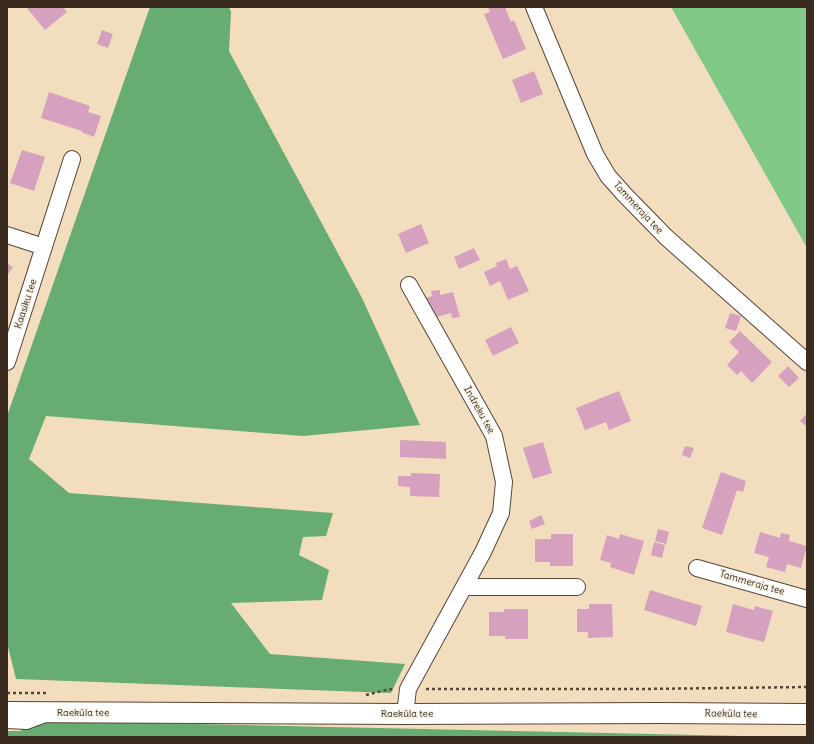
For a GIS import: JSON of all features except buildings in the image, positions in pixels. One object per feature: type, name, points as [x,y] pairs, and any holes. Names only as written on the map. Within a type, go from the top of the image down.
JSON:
[{"type":"street","name":"Tammeraja tee","points":[[534,7],[595,154],[608,176],[666,237],[807,362]]},
{"type":"street","name":"Kaasiku tee","points":[[7,362],[72,158]]},
{"type":"street","points":[[7,235],[44,246]]},
{"type":"street","name":"Indreku tee","points":[[406,714],[408,689],[483,552],[502,513],[504,482],[494,436],[409,285]]},
{"type":"street","name":"Tammeraja tee","points":[[697,568],[807,599]]},
{"type":"street","points":[[464,587],[577,587]]},
{"type":"street","name":"Raeküla tee","points":[[7,712],[807,714]]},
{"type":"lane","points":[[7,724],[27,724],[64,713]]},
{"type":"green space","points":[[150,7],[229,7],[231,12],[229,51],[362,298],[420,425],[303,436],[46,416],[29,459],[69,493],[333,513],[326,536],[303,537],[299,555],[329,570],[322,600],[231,603],[270,654],[405,664],[391,693],[16,679],[7,643],[7,416]]},
{"type":"green space","points":[[671,7],[807,7],[807,248]]},
{"type":"green space","points":[[57,721],[789,737],[7,737],[7,731],[21,731],[21,727]]}]
